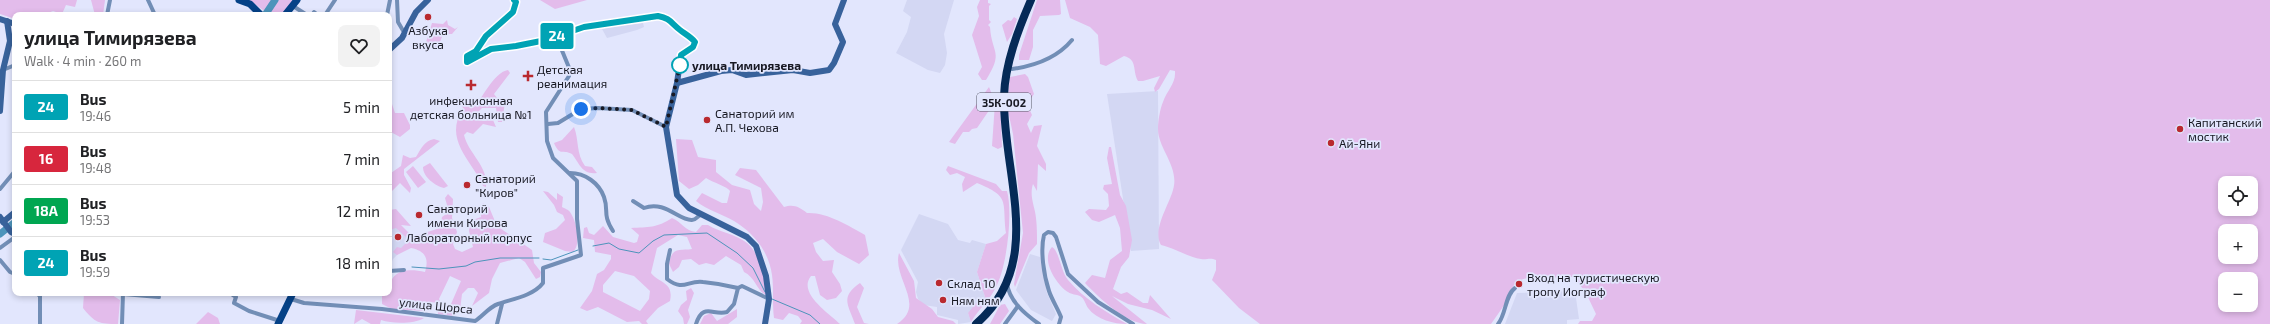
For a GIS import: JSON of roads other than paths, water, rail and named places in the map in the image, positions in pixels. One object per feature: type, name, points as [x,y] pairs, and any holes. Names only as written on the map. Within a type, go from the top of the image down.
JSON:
[{"type":"highway","name":"35К-002","points":[[1008,281],[1015,254],[1018,225],[1007,145],[1004,93],[1014,46],[1031,0]]},
{"type":"highway","name":"35К-002","points":[[1008,281],[1018,256],[1021,234],[1020,208],[1008,105],[1012,69],[1035,0]]},
{"type":"highway","points":[[979,324],[997,301],[1008,281]]},
{"type":"highway","points":[[976,324],[997,301]]},
{"type":"main road","points":[[239,0],[250,4],[258,12]]},
{"type":"main road","points":[[287,12],[295,2]]},
{"type":"main road","points":[[280,323],[293,296]]},
{"type":"street","points":[[108,12],[110,0]]},
{"type":"street","points":[[148,0],[154,12]]},
{"type":"street","points":[[327,12],[335,0]]},
{"type":"street","points":[[388,12],[390,0]]},
{"type":"street","points":[[397,0],[398,22],[405,34]]},
{"type":"street","points":[[392,47],[405,34],[416,12],[428,0]]},
{"type":"street","points":[[514,0],[516,2],[513,12],[486,36],[476,51],[467,56],[467,62],[491,49],[516,46],[597,24],[627,22],[658,16],[667,17],[673,21],[679,29],[695,42],[693,47],[681,55],[677,83],[666,127],[677,195],[685,205],[700,215],[747,237],[756,246],[766,276],[769,298],[764,324]]},
{"type":"street","points":[[677,83],[721,71],[732,70],[748,75],[793,70],[810,73],[829,70],[834,63],[843,42],[835,24],[844,0]]},
{"type":"street","points":[[295,2],[303,12]]},
{"type":"street","points":[[0,19],[12,23]]},
{"type":"street","points":[[0,111],[3,70],[10,41],[7,21]]},
{"type":"street","points":[[556,36],[570,70],[569,76],[546,112],[550,152],[558,164],[570,173],[579,173],[594,182],[604,197],[605,214],[613,231]]},
{"type":"street","points":[[1012,69],[1028,67],[1049,58],[1064,50],[1072,40]]},
{"type":"street","points":[[3,70],[12,66]]},
{"type":"street","points":[[548,124],[558,123],[581,109],[598,108],[632,110],[666,127]]},
{"type":"street","name":"улица Щорса","points":[[293,296],[304,303],[382,308],[474,321],[498,304],[502,304],[538,288],[543,280],[543,268],[578,256],[580,247],[576,195],[577,184],[570,173]]},
{"type":"street","points":[[0,190],[12,175]]},
{"type":"street","points":[[633,201],[644,208],[650,205],[669,209],[690,220],[696,219],[700,215]]},
{"type":"street","points":[[12,214],[2,222],[12,232]]},
{"type":"street","points":[[1059,324],[1061,317],[1049,292],[1046,276],[1042,242],[1044,235],[1048,232],[1053,233],[1056,237],[1068,274],[1098,302],[1133,324]]},
{"type":"street","points":[[0,248],[12,236]]},
{"type":"street","points":[[670,250],[666,272],[667,279],[672,283],[682,286],[690,285],[695,282],[704,282],[738,288],[742,286],[769,298]]},
{"type":"street","points":[[0,260],[12,273]]},
{"type":"street","points":[[392,271],[404,270]]},
{"type":"street","points":[[1008,281],[1012,298],[1018,306],[1039,324]]},
{"type":"street","points":[[696,324],[702,314],[708,310],[727,312],[734,304],[738,288]]},
{"type":"street","points":[[1498,324],[1507,306],[1512,290],[1515,288]]},
{"type":"street","points":[[40,296],[40,324]]},
{"type":"street","points":[[122,324],[123,296]]},
{"type":"street","points":[[150,296],[159,297]]},
{"type":"street","points":[[234,296],[236,297],[234,304],[280,323]]},
{"type":"street","points":[[997,301],[1012,298]]},
{"type":"street","points":[[497,324],[502,304]]},
{"type":"street","points":[[1005,324],[1018,306]]},
{"type":"waterway","points":[[267,12],[275,0]]},
{"type":"waterway","points":[[0,234],[12,224]]},
{"type":"waterway","points":[[593,246],[609,243],[619,249],[639,253],[653,241],[664,235],[707,233],[737,253],[753,268],[765,292]]},
{"type":"waterway","points":[[543,259],[551,260],[578,250]]},
{"type":"waterway","points":[[412,267],[439,269],[466,266],[475,262],[500,258],[539,258]]},
{"type":"waterway","points":[[772,299],[810,315],[820,324]]},
{"type":"place","name":"Азбука вкуса","points":[[428,17]]},
{"type":"place","name":"улица Тимирязева","points":[[680,65]]},
{"type":"place","name":"Детская реанимация","points":[[528,76]]},
{"type":"place","name":"инфекционная детская больница №1","points":[[471,85]]},
{"type":"place","name":"Санаторий им А.П. Чехова","points":[[707,120]]},
{"type":"place","name":"Капитанский мостик","points":[[2180,129]]},
{"type":"place","name":"Ай-Яни","points":[[1331,143]]},
{"type":"place","name":"Санаторий \"Киров\"","points":[[467,185]]},
{"type":"place","name":"Санаторий имени Кирова","points":[[419,215]]},
{"type":"place","name":"Лабораторный корпус","points":[[398,237]]},
{"type":"place","name":"Склад 10","points":[[939,283]]},
{"type":"place","name":"Вход на туристическую тропу Иограф","points":[[1519,284]]},
{"type":"place","name":"Ням ням","points":[[943,300]]}]
